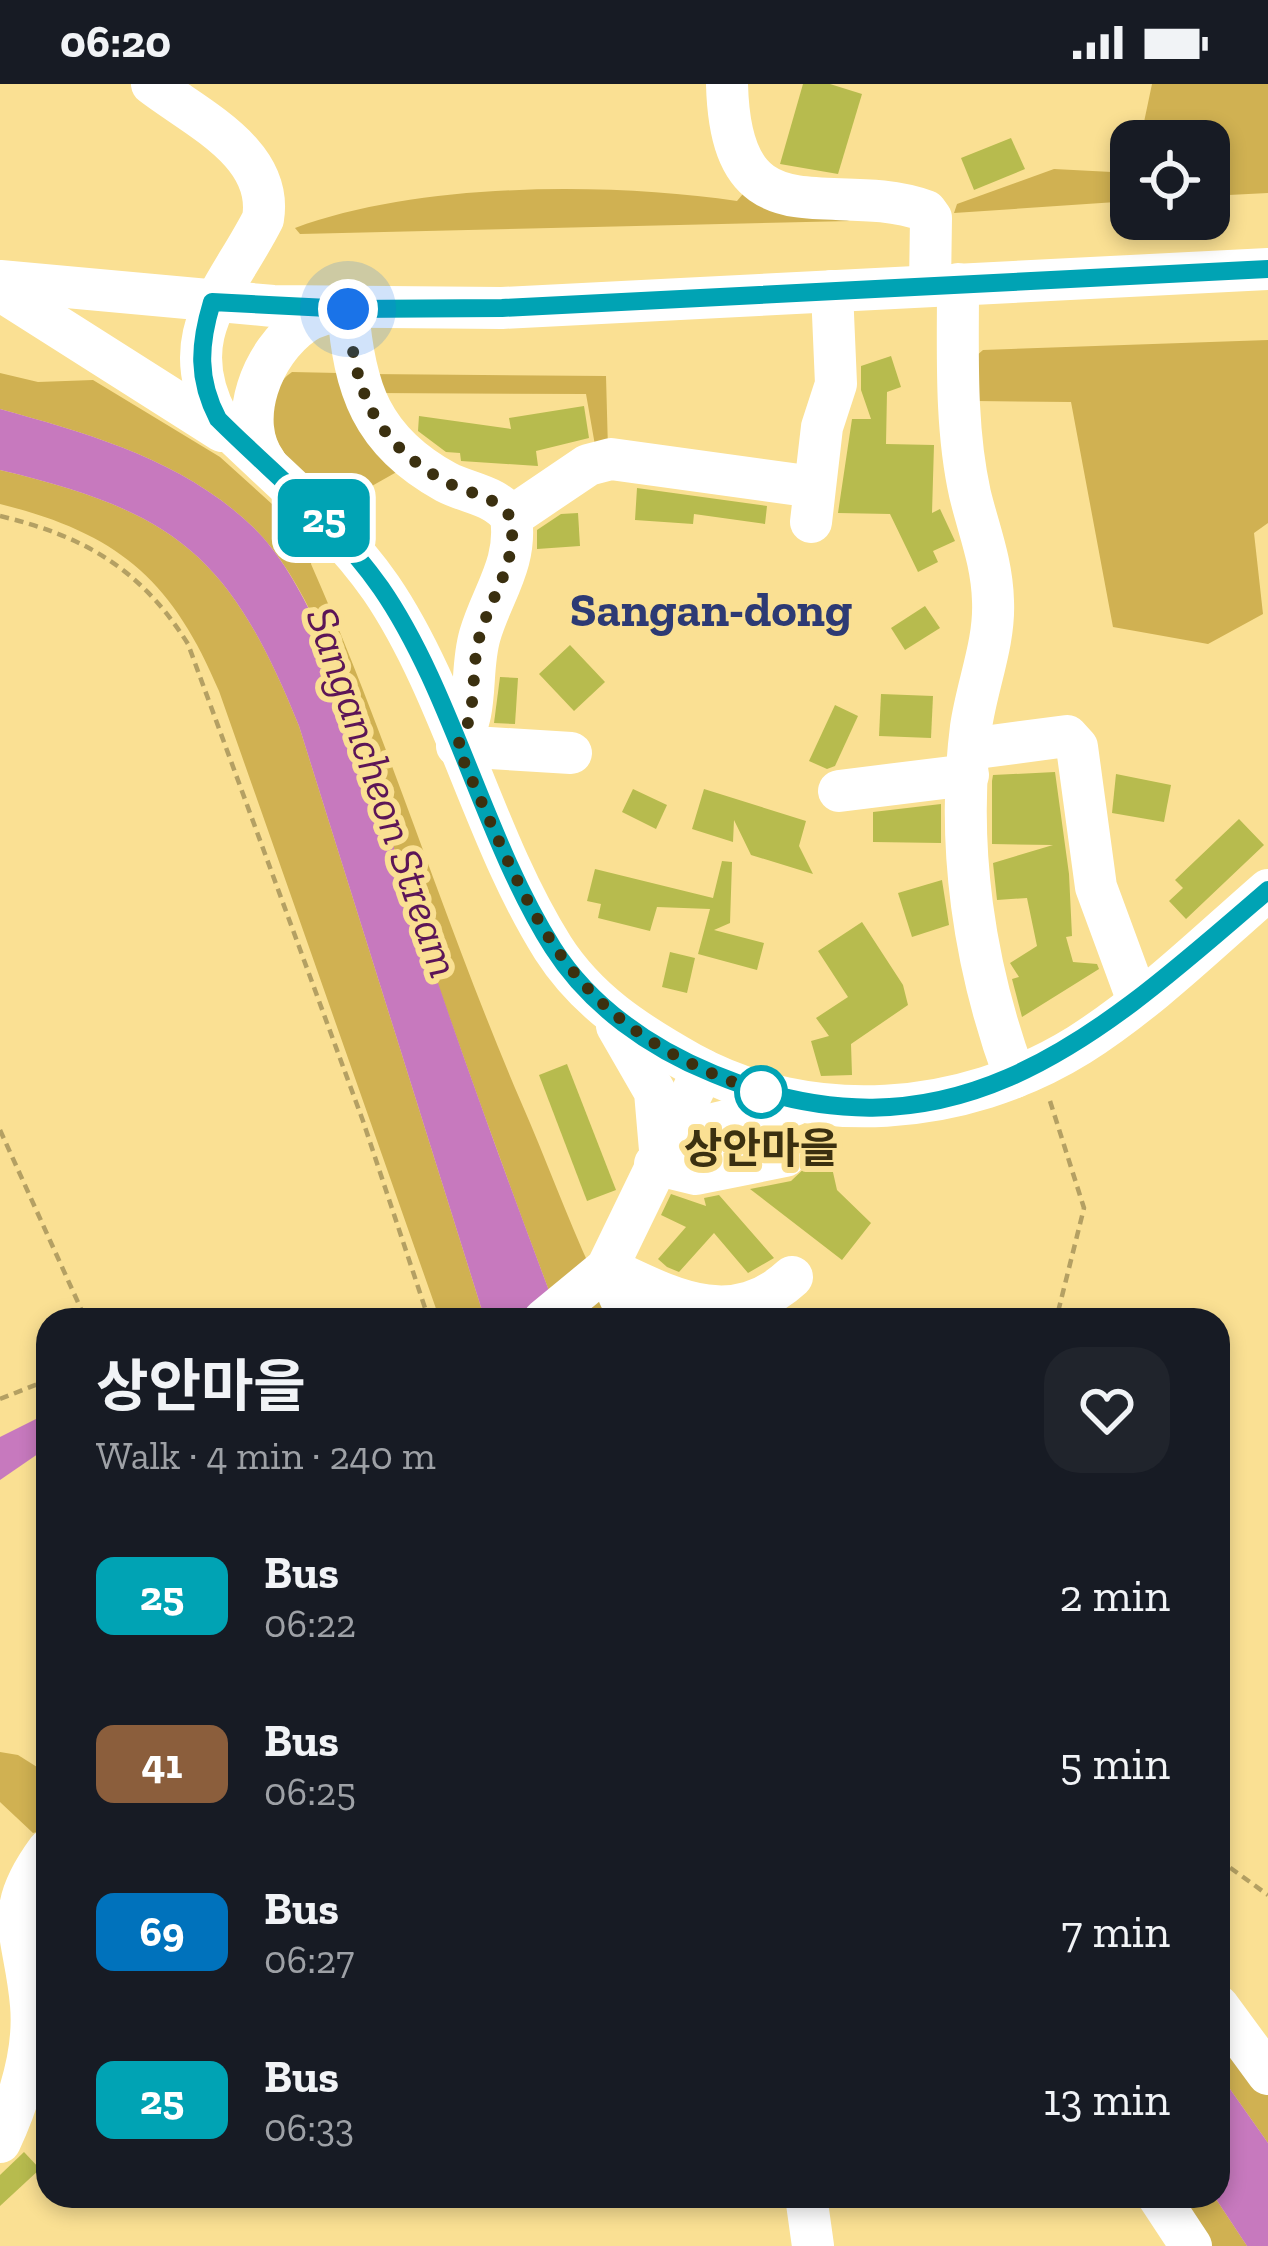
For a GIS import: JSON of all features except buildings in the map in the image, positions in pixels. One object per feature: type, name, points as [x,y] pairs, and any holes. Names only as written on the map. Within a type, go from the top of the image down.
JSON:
[{"type":"street","points":[[152,84],[233,144],[263,187],[263,220],[212,302],[200,350],[204,385],[218,419],[333,526],[384,592],[536,920],[579,983],[638,1054],[655,1092],[661,1124],[657,1161]]},
{"type":"street","points":[[727,84],[730,118],[752,176],[761,185],[802,197],[926,212],[944,285],[970,493],[988,546],[994,605],[968,762],[977,958],[1026,1073]]},
{"type":"street","points":[[0,281],[212,302],[348,309],[502,308],[1268,269]]},
{"type":"street","points":[[0,290],[256,456]]},
{"type":"street","points":[[511,518],[588,465],[611,459],[813,504],[822,427],[836,384],[832,291]]},
{"type":"street","points":[[256,456],[250,429],[257,392],[292,333],[314,317],[348,309]]},
{"type":"street","points":[[348,309],[357,387],[388,432],[446,482],[495,501],[511,518],[511,560],[480,636],[469,724],[457,746]]},
{"type":"street","points":[[839,791],[968,762],[1050,735],[1072,740],[1079,755],[1096,887],[1138,1001]]},
{"type":"street","points":[[457,746],[571,753]]},
{"type":"street","points":[[657,1161],[697,1128],[809,1103],[924,1102],[1026,1073],[1138,1001],[1268,890]]},
{"type":"street","points":[[606,1011],[703,1070],[809,1103]]},
{"type":"street","points":[[559,1308],[601,1274],[703,1070]]},
{"type":"street","points":[[657,1161],[696,1174],[785,1156]]},
{"type":"street","points":[[601,1274],[694,1307],[762,1298],[792,1277]]},
{"type":"street","points":[[601,1274],[622,1308]]},
{"type":"street","points":[[0,2142],[20,2093],[27,2039],[11,1907],[20,1882],[36,1864]]},
{"type":"street","points":[[1230,2022],[1268,2074]]},
{"type":"street","points":[[808,2208],[813,2246]]},
{"type":"street","points":[[1166,2208],[1191,2246]]},
{"type":"path","points":[[0,515],[83,541],[147,592],[188,644],[370,1143],[425,1308]]},
{"type":"path","points":[[1026,1073],[1083,1194],[1080,1229],[1059,1308]]},
{"type":"path","points":[[0,1130],[81,1308]]},
{"type":"path","points":[[0,1399],[36,1384]]},
{"type":"path","points":[[1230,1868],[1268,1895]]},
{"type":"shaded area","points":[[1152,84],[1268,84],[1268,193],[1230,195],[1230,120],[1144,120]]},
{"type":"shaded area","points":[[1054,169],[1110,172],[1110,202],[954,213],[957,204]]},
{"type":"shaded area","points":[[573,189],[737,201],[747,189],[850,221],[300,234],[295,228],[344,213],[455,194]]},
{"type":"shaded area","points":[[1268,340],[1268,523],[1254,533],[1263,614],[1208,644],[1113,627],[1071,402],[976,401],[976,356],[983,350]]},
{"type":"shaded area","points":[[292,372],[338,373],[409,465],[340,504],[291,462],[276,436],[275,399]]},
{"type":"shaded area","points":[[0,373],[38,382],[93,380],[220,457],[314,542],[311,564],[493,1035],[610,1308],[556,1308],[418,927],[353,715],[309,608],[282,563],[253,527],[226,504],[166,467],[101,440],[0,409]]},
{"type":"shaded area","points":[[368,374],[606,376],[608,450],[596,451],[586,394],[375,393]]},
{"type":"shaded area","points":[[0,409],[101,440],[166,467],[226,504],[281,561],[307,605],[351,710],[433,969],[556,1308],[481,1308],[299,726],[248,621],[221,582],[190,550],[154,525],[112,504],[0,470]]},
{"type":"shaded area","points":[[0,470],[112,504],[190,550],[221,582],[248,621],[299,726],[481,1308],[436,1308],[219,691],[201,652],[160,590],[136,566],[77,530],[0,504]]},
{"type":"shaded area","points":[[36,1419],[36,1455],[0,1480],[0,1437]]},
{"type":"shaded area","points":[[0,1752],[18,1755],[36,1766],[36,1832],[0,1802]]},
{"type":"shaded area","points":[[1230,2037],[1268,2092],[1268,2143],[1230,2089]]},
{"type":"shaded area","points":[[1230,2089],[1268,2143],[1268,2246],[1247,2246],[1222,2208],[1230,2208]]},
{"type":"shaded area","points":[[1173,2208],[1222,2208],[1247,2246],[1199,2246]]},
{"type":"bus line","name":"25","points":[[1268,269],[502,308],[348,309],[212,302],[200,350],[206,397],[218,419],[333,526],[384,592],[536,920],[556,952],[606,1011],[703,1070],[775,1097],[843,1107],[924,1102],[988,1087],[1038,1068],[1115,1021],[1268,890]]},
{"type":"place","name":"상안마을","points":[[761,1092]]},
{"type":"district","name":"Sangan-dong","points":[[711,609]]},
{"type":"route","points":[[348,309],[357,387],[388,432],[446,482],[495,501],[511,518],[511,560],[480,636],[469,724],[457,746],[536,920],[579,983],[606,1011],[703,1070],[775,1097],[761,1092]]},
{"type":"water label","name":"Sangancheon Stream","points":[[383,792]]}]
